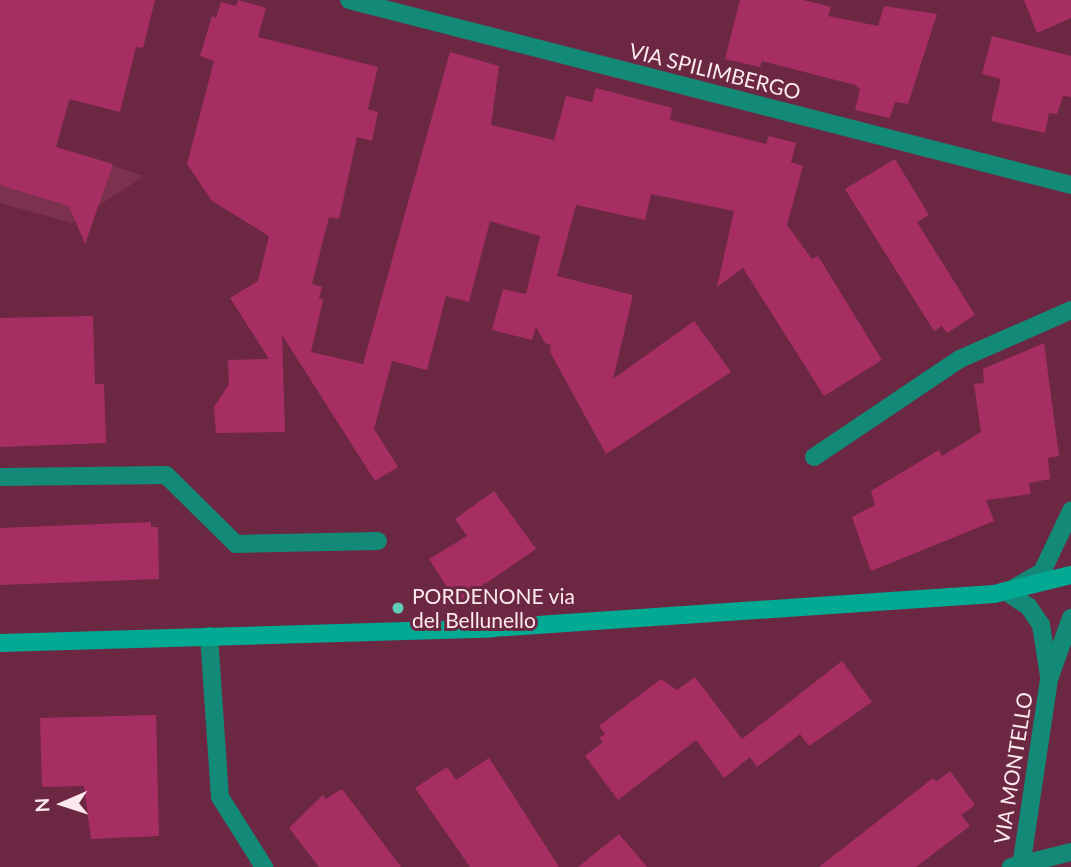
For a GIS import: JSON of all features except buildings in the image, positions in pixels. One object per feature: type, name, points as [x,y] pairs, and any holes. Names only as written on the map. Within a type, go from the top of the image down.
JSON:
[{"type":"street","name":"VIA SPILIMBERGO","points":[[349,0],[1071,185]]},
{"type":"street","points":[[814,457],[960,359],[1071,310]]},
{"type":"street","points":[[0,477],[166,475],[236,544],[378,541]]},
{"type":"street","points":[[1007,592],[1042,572],[1071,511]]},
{"type":"street","points":[[0,643],[492,628],[1007,592],[1071,575]]},
{"type":"street","points":[[1007,592],[1029,607],[1041,625],[1049,679]]},
{"type":"street","points":[[1049,679],[1071,618]]},
{"type":"street","points":[[209,636],[220,797],[264,867]]},
{"type":"street","name":"VIA MONTELLO","points":[[1049,679],[1018,866],[1071,852]]},
{"type":"shaded area","points":[[0,49],[77,76],[56,147],[144,176],[72,223],[0,203]]},
{"type":"place","name":"PORDENONE via del Bellunello","points":[[398,608]]}]
